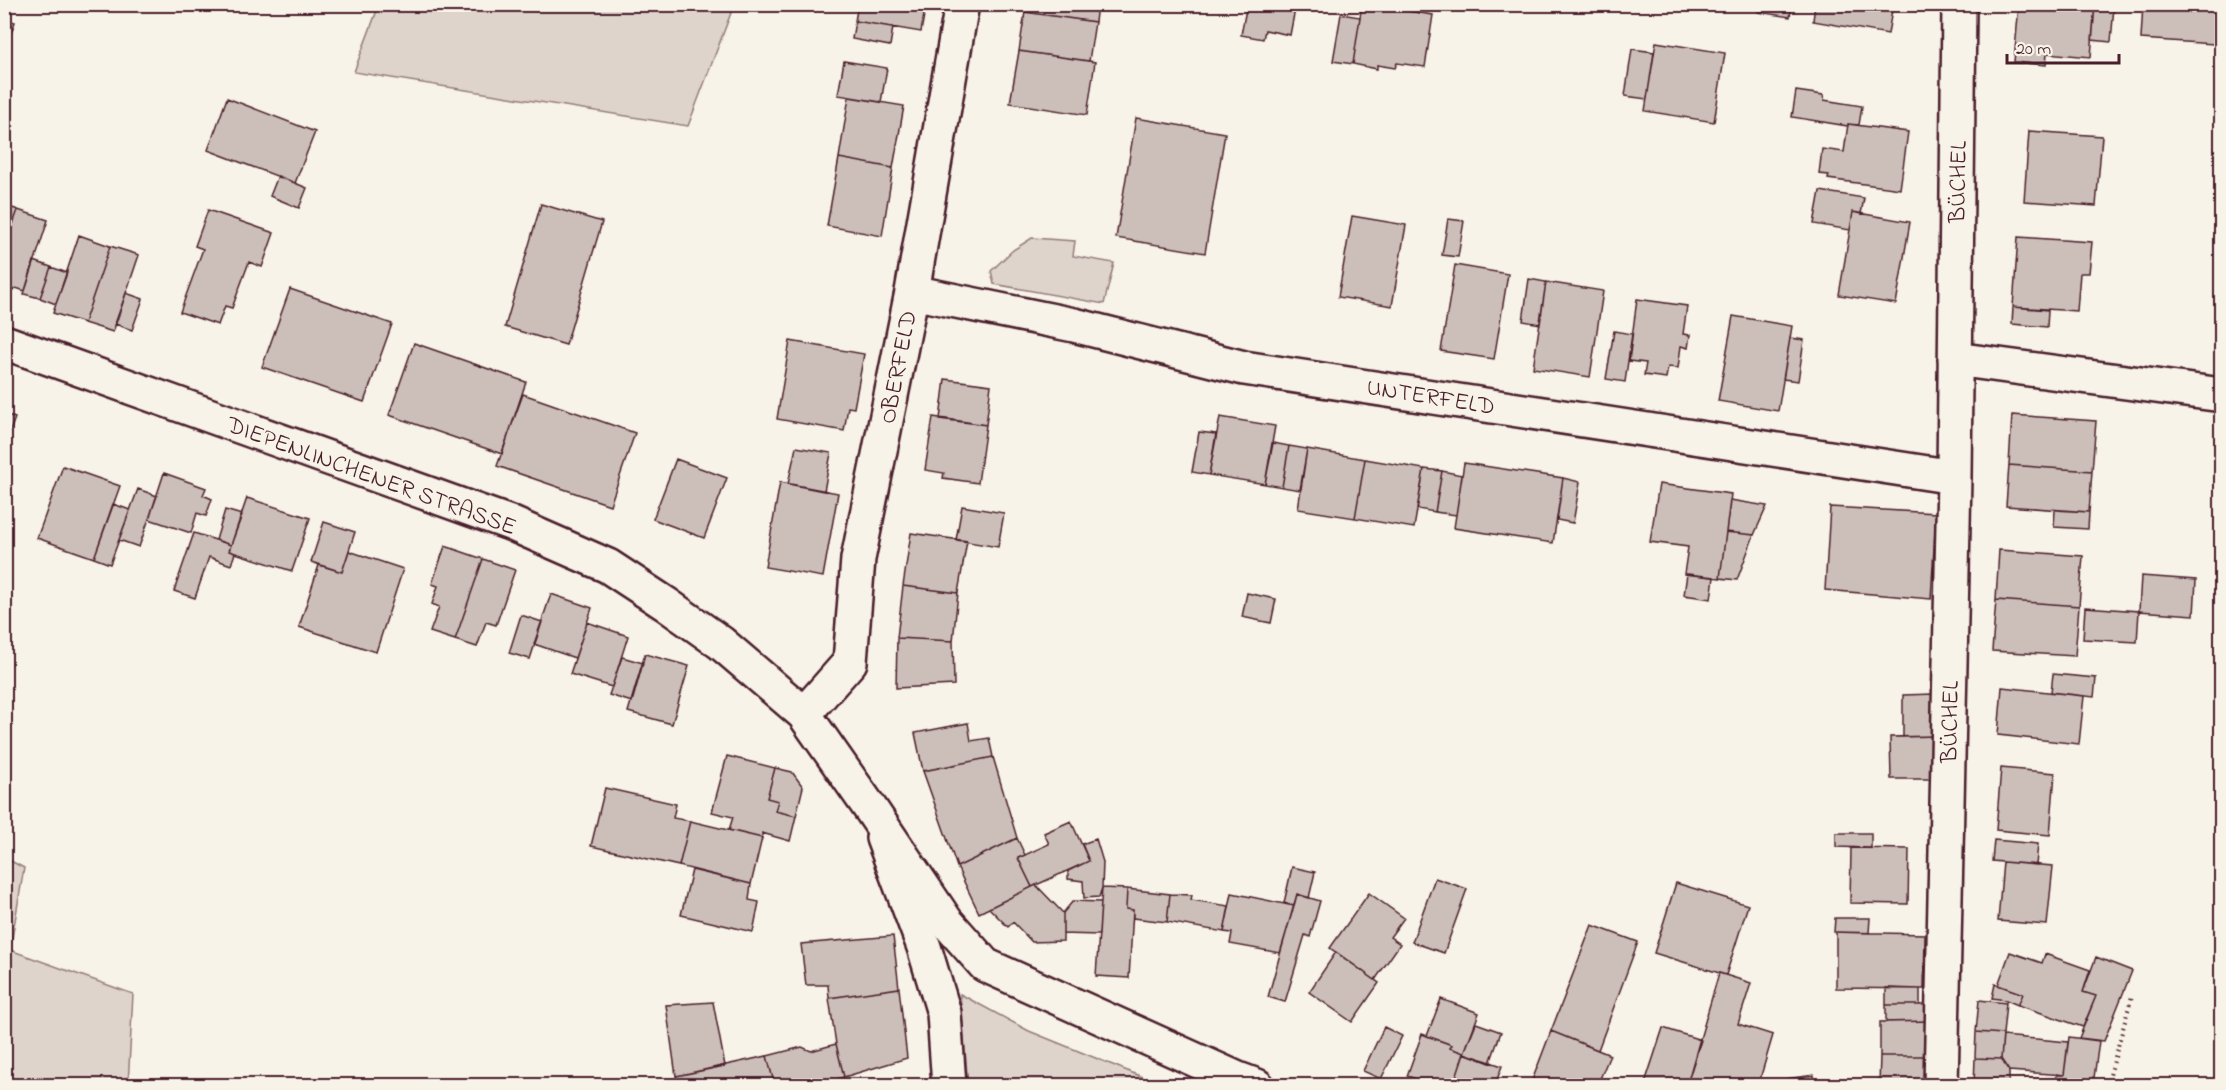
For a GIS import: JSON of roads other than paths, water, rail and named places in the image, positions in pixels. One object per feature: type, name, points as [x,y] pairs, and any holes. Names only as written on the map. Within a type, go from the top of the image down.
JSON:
[{"type":"street","name":"OBERFELD","points":[[804,714],[850,662],[858,559],[912,292],[962,4]]},
{"type":"street","name":"BÜCHEL","points":[[1941,1086],[1954,477],[1959,4]]},
{"type":"street","name":"UNTERFELD","points":[[912,292],[1074,325],[1244,368],[1954,477]]},
{"type":"street","name":"DIEPENLINCHENER STRASSE","points":[[4,342],[510,524],[608,566],[721,643],[804,714],[872,811]]},
{"type":"street","points":[[1955,359],[2222,395]]},
{"type":"street","points":[[872,811],[946,921],[985,965],[1243,1084]]},
{"type":"street","points":[[872,811],[924,947],[944,1013],[949,1086]]}]
